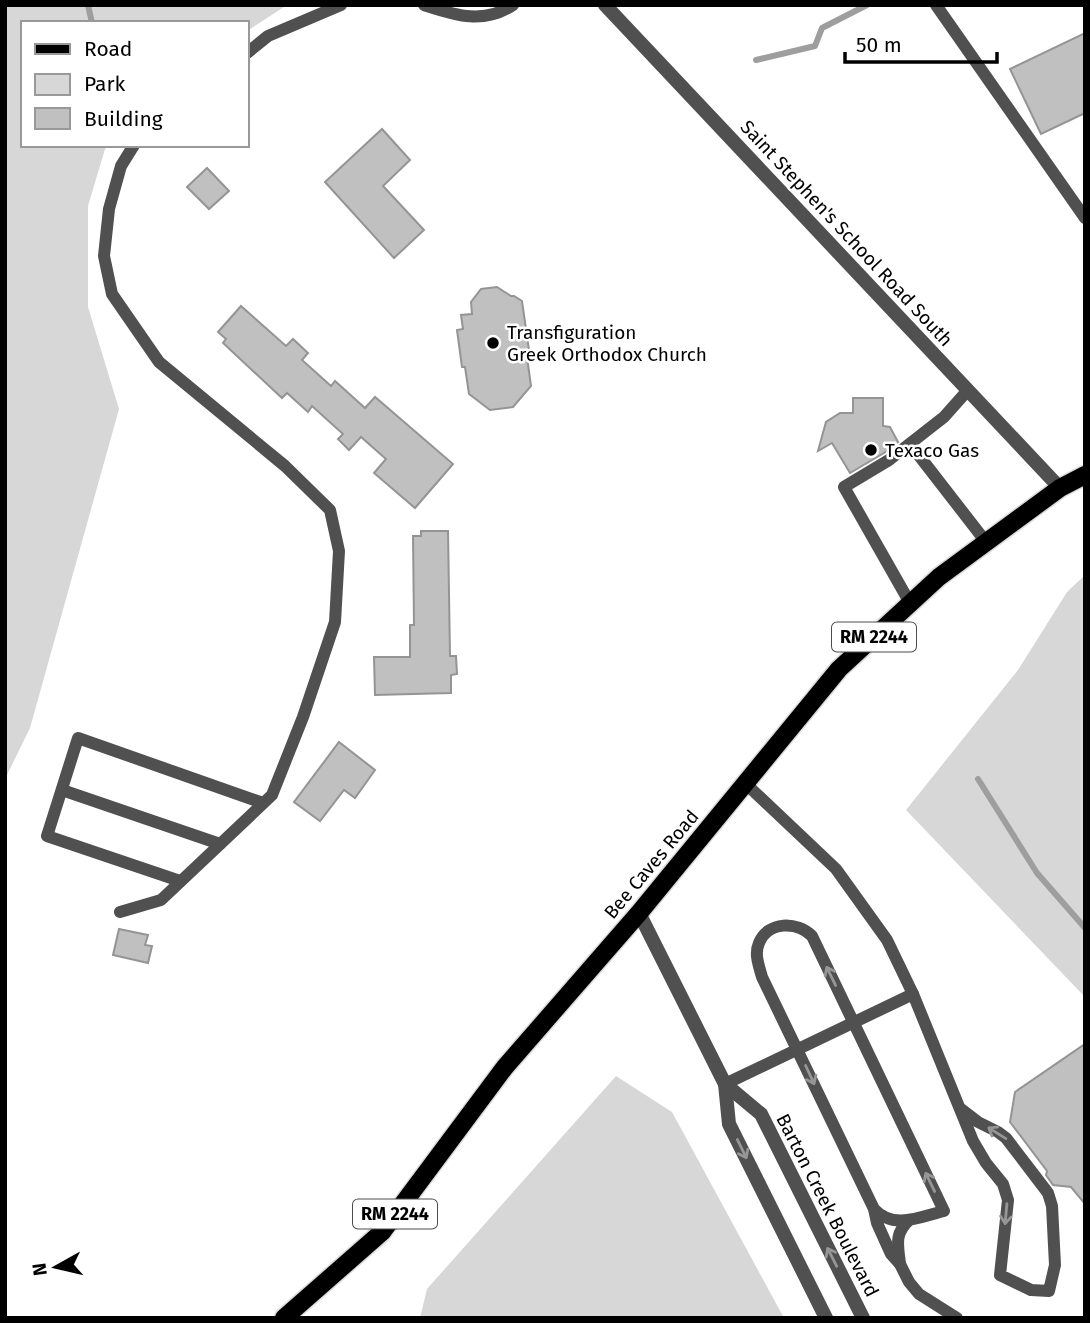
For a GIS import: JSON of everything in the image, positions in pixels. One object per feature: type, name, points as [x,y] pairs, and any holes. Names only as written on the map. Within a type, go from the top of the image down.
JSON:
[{"type":"main road","name":"Bee Caves Road","points":[[284,1318],[382,1232],[505,1067],[639,913],[839,669],[939,576],[1060,488],[1085,475]]},
{"type":"street","name":"Saint Stephen's School Road South","points":[[605,5],[1060,488]]},
{"type":"street","name":"Barton Creek Boulevard","points":[[639,913],[725,1084],[729,1124],[826,1318]]},
{"type":"street","name":"Barton Creek Boulevard","points":[[725,1084],[761,1114],[863,1318]]},
{"type":"lane","points":[[248,51],[268,36],[341,5]]},
{"type":"lane","points":[[424,5],[457,16],[475,18],[513,5]]},
{"type":"lane","points":[[936,5],[1085,218]]},
{"type":"lane","points":[[120,912],[161,900],[272,795],[303,717],[335,622],[340,551],[330,510],[285,466],[159,362],[112,294],[104,256],[108,209],[121,166],[133,147]]},
{"type":"lane","points":[[910,603],[844,487],[910,444],[944,417],[968,390]]},
{"type":"lane","points":[[910,444],[986,542]]},
{"type":"lane","points":[[180,881],[47,836],[78,738],[263,803]]},
{"type":"lane","points":[[745,783],[836,869],[887,940],[913,994],[973,1141],[1003,1184],[1007,1200],[1000,1275],[1031,1290],[1049,1291],[1055,1265],[1052,1206],[1048,1193],[1006,1138],[961,1109]]},
{"type":"lane","points":[[62,790],[220,844]]},
{"type":"lane","points":[[783,925],[805,929],[812,936],[853,1022],[944,1211],[909,1220],[887,1220],[880,1217],[874,1209],[762,977],[757,954],[759,943],[765,935],[773,928],[783,925]]},
{"type":"lane","points":[[725,1084],[913,994]]},
{"type":"lane","points":[[874,1209],[881,1234],[909,1282],[919,1294],[957,1318]]},
{"type":"lane","points":[[900,1264],[898,1234],[909,1220]]},
{"type":"green space","points":[[5,5],[287,5],[248,30],[248,21],[21,21],[21,147],[107,147],[88,206],[88,307],[119,409],[30,728],[5,779]]},
{"type":"green space","points":[[1085,575],[1085,997],[906,810],[1018,670],[1067,592]]},
{"type":"green space","points":[[616,1076],[672,1112],[784,1318],[420,1318],[427,1289]]},
{"type":"building","points":[[1085,33],[1085,113],[1041,134],[1010,69]]},
{"type":"building","points":[[382,129],[410,160],[383,186],[424,230],[394,258],[325,182]]},
{"type":"building","points":[[207,168],[229,191],[209,209],[187,187]]},
{"type":"building","name":"Transfiguration Greek Orthodox Church","points":[[497,287],[522,301],[531,386],[513,407],[490,410],[469,394],[457,330],[463,329],[461,315],[472,314],[471,302],[481,289]]},
{"type":"building","points":[[241,306],[286,346],[293,339],[308,353],[302,360],[331,386],[335,381],[365,408],[375,397],[453,464],[415,508],[374,473],[386,459],[361,437],[349,450],[338,439],[343,434],[312,406],[308,412],[287,393],[282,398],[223,343],[226,339],[218,332]]},
{"type":"building","points":[[853,398],[883,398],[883,426],[890,427],[898,442],[850,473],[832,443],[818,451],[826,422],[840,413],[853,413]]},
{"type":"building","points":[[421,531],[448,531],[450,656],[456,656],[457,674],[451,675],[451,693],[375,695],[374,657],[410,657],[410,625],[414,625],[413,536],[421,536]]},
{"type":"building","points":[[339,742],[375,770],[355,798],[344,790],[320,821],[294,802]]},
{"type":"building","points":[[119,929],[148,935],[145,945],[152,946],[148,963],[113,955]]},
{"type":"building","points":[[1085,1044],[1085,1204],[1071,1187],[1053,1185],[1046,1175],[1047,1171],[1010,1122],[1015,1092]]},
{"type":"waterway","points":[[88,5],[92,21]]},
{"type":"waterway","points":[[756,60],[815,46],[822,28],[867,5]]},
{"type":"waterway","points":[[978,779],[1037,873],[1085,928]]},
{"type":"place","name":"Transfiguration Greek Orthodox Church","points":[[493,343]]},
{"type":"place","name":"Texaco Gas","points":[[871,450]]}]
